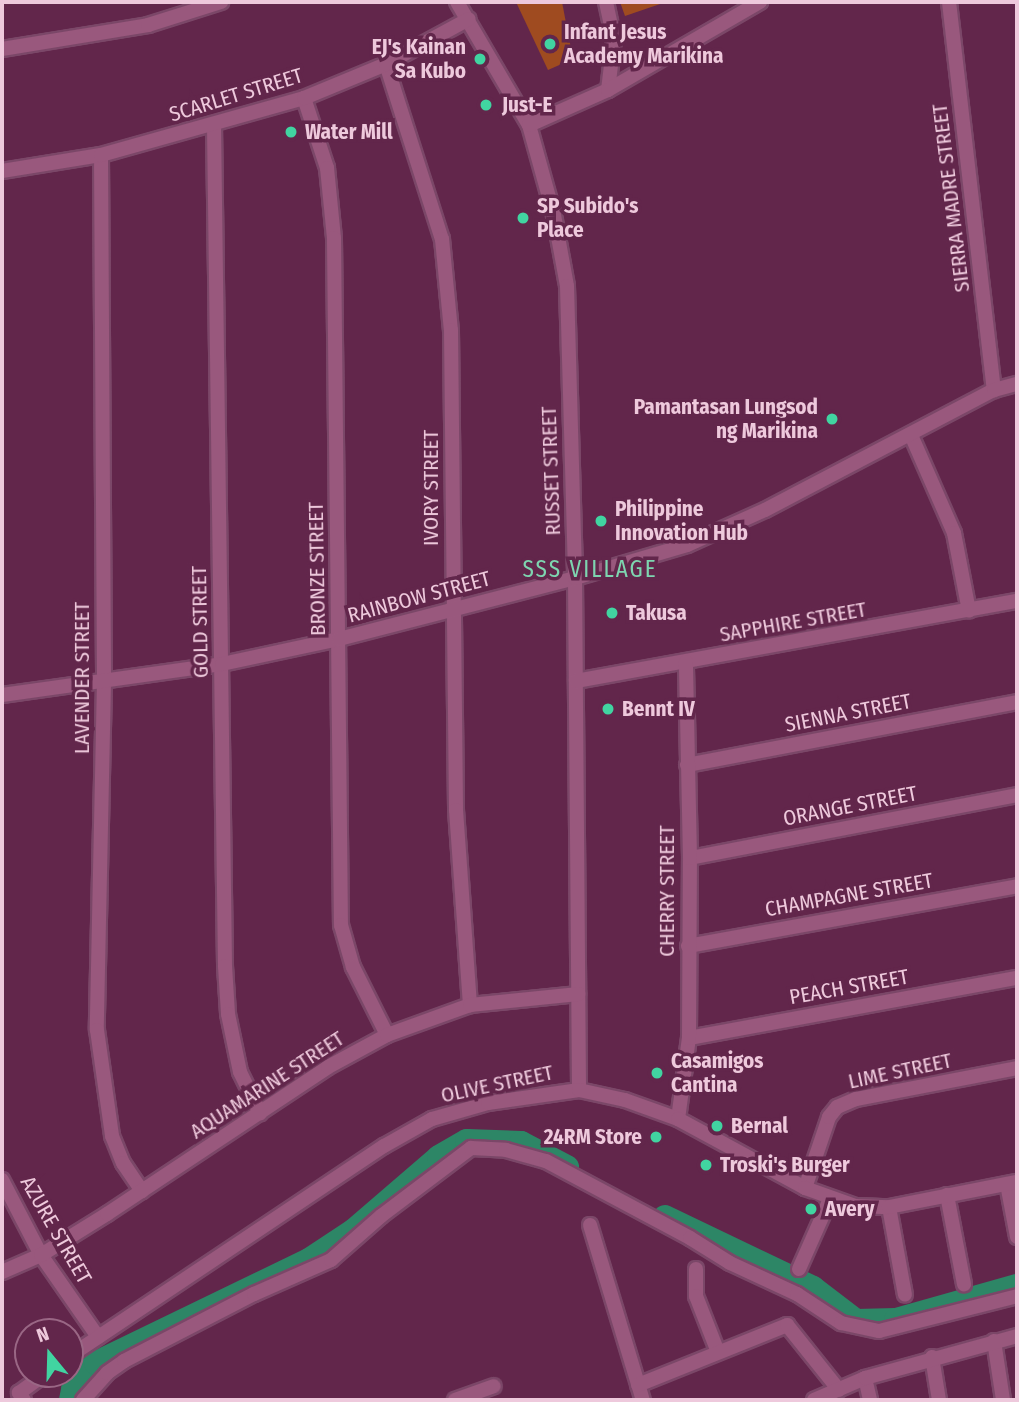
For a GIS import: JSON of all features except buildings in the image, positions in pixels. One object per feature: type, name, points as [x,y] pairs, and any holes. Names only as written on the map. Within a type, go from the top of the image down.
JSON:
[{"type":"street","points":[[2,49],[148,25],[221,2]]},
{"type":"street","name":"RUSSET STREET","points":[[457,2],[529,125],[554,215],[567,286],[575,578],[579,1090]]},
{"type":"street","points":[[606,2],[614,40],[608,90]]},
{"type":"street","points":[[529,125],[608,90],[760,2]]},
{"type":"street","name":"SIERRA MADRE STREET","points":[[949,2],[994,390]]},
{"type":"street","name":"SCARLET STREET","points":[[2,171],[101,155],[304,98],[386,64],[469,19]]},
{"type":"street","name":"IVORY STREET","points":[[386,64],[442,239],[451,330],[456,810],[470,1005]]},
{"type":"street","name":"BRONZE STREET","points":[[304,98],[327,168],[334,238],[341,925],[353,967],[387,1035]]},
{"type":"street","name":"GOLD STREET","points":[[214,125],[227,1002],[240,1072],[260,1114]]},
{"type":"street","name":"LAVENDER STREET","points":[[101,155],[104,682],[97,1030],[112,1136],[123,1163],[142,1191]]},
{"type":"street","name":"RAINBOW STREET","points":[[2,695],[222,664],[339,639],[575,578],[687,545],[765,510],[911,436],[994,390],[1017,384]]},
{"type":"street","points":[[911,436],[954,533],[968,611]]},
{"type":"street","name":"SAPPHIRE STREET","points":[[576,681],[1017,601]]},
{"type":"street","name":"CHERRY STREET","points":[[678,1119],[689,1038],[690,858],[686,662]]},
{"type":"street","name":"SIENNA STREET","points":[[687,765],[1017,702]]},
{"type":"street","name":"ORANGE STREET","points":[[690,858],[1017,795]]},
{"type":"street","name":"CHAMPAGNE STREET","points":[[688,946],[1017,886]]},
{"type":"street","name":"PEACH STREET","points":[[689,1038],[1017,978]]},
{"type":"street","name":"AQUAMARINE STREET","points":[[2,1272],[41,1255],[328,1067],[387,1035],[470,1005],[578,993]]},
{"type":"street","name":"LIME STREET","points":[[805,1188],[828,1118],[837,1107],[856,1099],[1017,1068]]},
{"type":"street","name":"OLIVE STREET","points":[[84,1346],[384,1146],[432,1119],[488,1103],[579,1090],[625,1100],[678,1119],[805,1188],[855,1206],[889,1207],[1012,1183]]},
{"type":"street","points":[[83,1400],[107,1373],[124,1361],[254,1294],[331,1260],[381,1216],[471,1148],[506,1150],[546,1161],[690,1237],[730,1263],[797,1294],[841,1323],[878,1331],[1017,1296]]},
{"type":"street","name":"AZURE STREET","points":[[2,1180],[41,1255],[98,1337]]},
{"type":"street","points":[[1012,1183],[1017,1237]]},
{"type":"street","points":[[947,1195],[964,1284]]},
{"type":"street","points":[[799,1269],[830,1199]]},
{"type":"street","points":[[889,1207],[905,1295]]},
{"type":"street","points":[[590,1225],[642,1400]]},
{"type":"street","points":[[696,1269],[696,1296],[718,1352]]},
{"type":"street","points":[[638,1385],[787,1325],[839,1390]]},
{"type":"street","points":[[814,1400],[865,1378],[932,1357],[1017,1336]]},
{"type":"street","points":[[994,1341],[1003,1400]]},
{"type":"street","points":[[932,1357],[939,1400]]},
{"type":"street","points":[[865,1378],[870,1400]]},
{"type":"street","points":[[455,1400],[494,1386]]},
{"type":"shaded area","points":[[516,2],[562,2],[573,59],[548,70]]},
{"type":"shaded area","points":[[620,2],[662,2],[663,3],[625,16]]},
{"type":"waterway","points":[[71,1400],[73,1390],[96,1363],[309,1260],[353,1231],[439,1157],[467,1141],[521,1143],[567,1167]]},
{"type":"waterway","points":[[665,1217],[813,1288],[856,1321],[896,1320],[1017,1286]]},
{"type":"place","name":"Infant Jesus Academy Marikina","points":[[550,44]]},
{"type":"place","name":"EJ's Kainan Sa Kubo","points":[[480,59]]},
{"type":"place","name":"Just-E","points":[[486,105]]},
{"type":"place","name":"Water Mill","points":[[291,132]]},
{"type":"place","name":"SP Subido's Place","points":[[523,218]]},
{"type":"place","name":"Pamantasan Lungsod ng Marikina","points":[[832,419]]},
{"type":"place","name":"Philippine Innovation Hub","points":[[601,521]]},
{"type":"place","name":"Takusa","points":[[612,613]]},
{"type":"place","name":"Bennt IV","points":[[608,709]]},
{"type":"place","name":"Casamigos Cantina","points":[[657,1073]]},
{"type":"place","name":"Bernal","points":[[717,1126]]},
{"type":"place","name":"24RM Store","points":[[656,1137]]},
{"type":"place","name":"Troski's Burger","points":[[706,1165]]},
{"type":"place","name":"Avery","points":[[811,1209]]},
{"type":"district","name":"SSS VILLAGE","points":[[590,569]]}]
